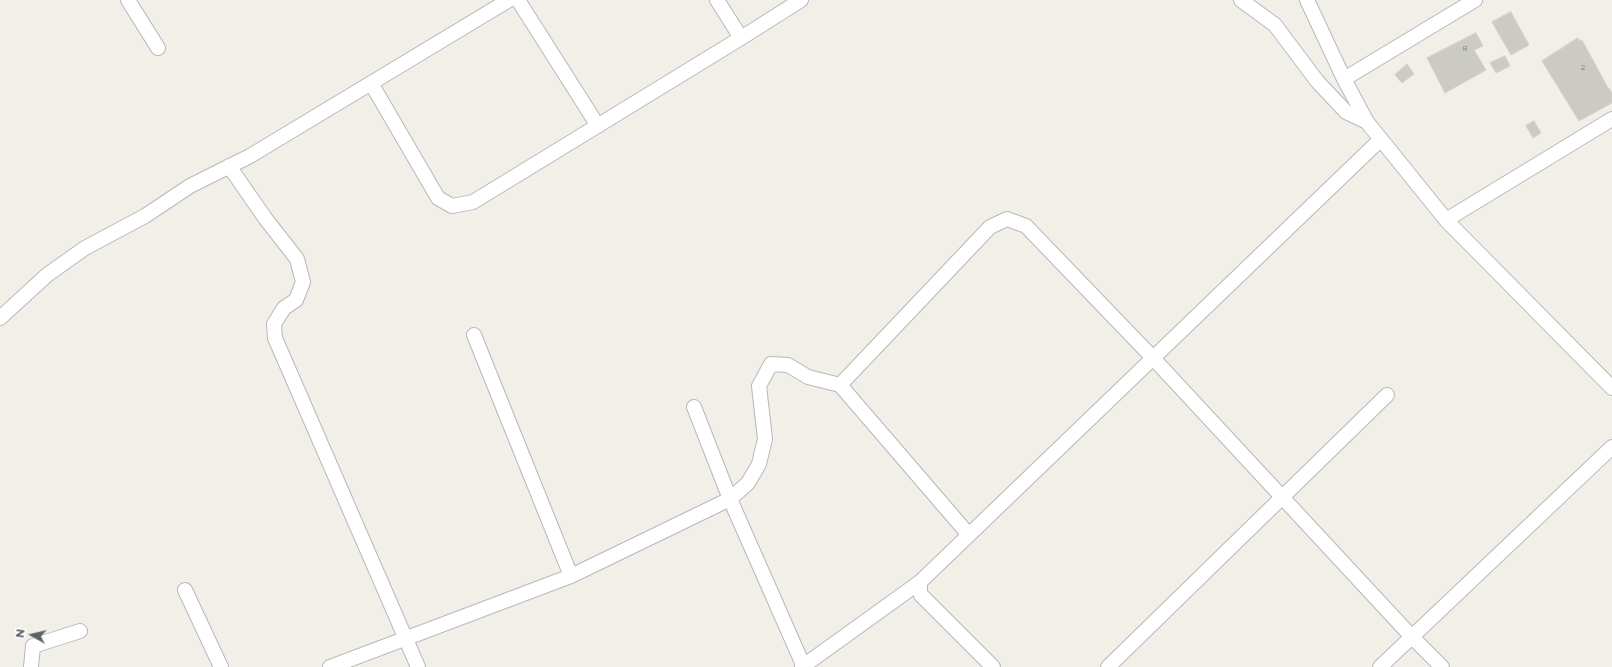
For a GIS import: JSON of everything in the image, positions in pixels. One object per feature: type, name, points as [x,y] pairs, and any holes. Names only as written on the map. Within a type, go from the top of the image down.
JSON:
[{"type":"street","points":[[128,0],[158,48]]},
{"type":"street","points":[[0,318],[47,275],[85,248],[145,216],[190,186],[250,156],[509,0]]},
{"type":"street","points":[[518,0],[598,126]]},
{"type":"street","points":[[717,0],[741,38]]},
{"type":"street","points":[[371,83],[438,198],[452,206],[473,202],[801,0]]},
{"type":"street","points":[[1241,0],[1276,25],[1317,81],[1346,112],[1368,122]]},
{"type":"street","points":[[1307,0],[1344,79],[1368,122],[1381,139],[1446,220],[1612,388]]},
{"type":"street","points":[[1344,79],[1475,0]]},
{"type":"street","points":[[1446,220],[1612,119]]},
{"type":"street","points":[[694,407],[730,499],[803,667],[920,582],[1381,139]]},
{"type":"street","points":[[229,166],[265,218],[297,260],[303,282],[296,300],[284,308],[274,324],[275,338],[418,667]]},
{"type":"street","points":[[840,385],[990,226],[1008,219],[1026,226],[1153,358],[1442,667]]},
{"type":"street","points":[[474,335],[571,576]]},
{"type":"street","points":[[330,667],[571,576],[730,499],[748,483],[760,464],[765,439],[759,386],[771,364],[788,365],[808,376],[840,385],[969,535]]},
{"type":"street","points":[[1108,667],[1387,395]]},
{"type":"street","points":[[1380,667],[1612,447]]},
{"type":"street","points":[[920,582],[921,595],[993,667]]},
{"type":"street","points":[[185,590],[221,667]]},
{"type":"street","points":[[31,667],[33,646],[80,631]]},
{"type":"building","points":[[1511,12],[1529,45],[1511,55],[1492,22]]},
{"type":"building","points":[[1476,33],[1483,46],[1474,50],[1486,70],[1445,93],[1427,58]]},
{"type":"building","points":[[1578,38],[1580,41],[1582,40],[1612,93],[1612,103],[1579,121],[1542,61]]},
{"type":"building","points":[[1505,56],[1510,66],[1496,73],[1490,63]]},
{"type":"building","points":[[1407,64],[1414,74],[1402,83],[1395,75]]},
{"type":"building","points":[[1534,121],[1541,133],[1533,138],[1526,126]]}]
